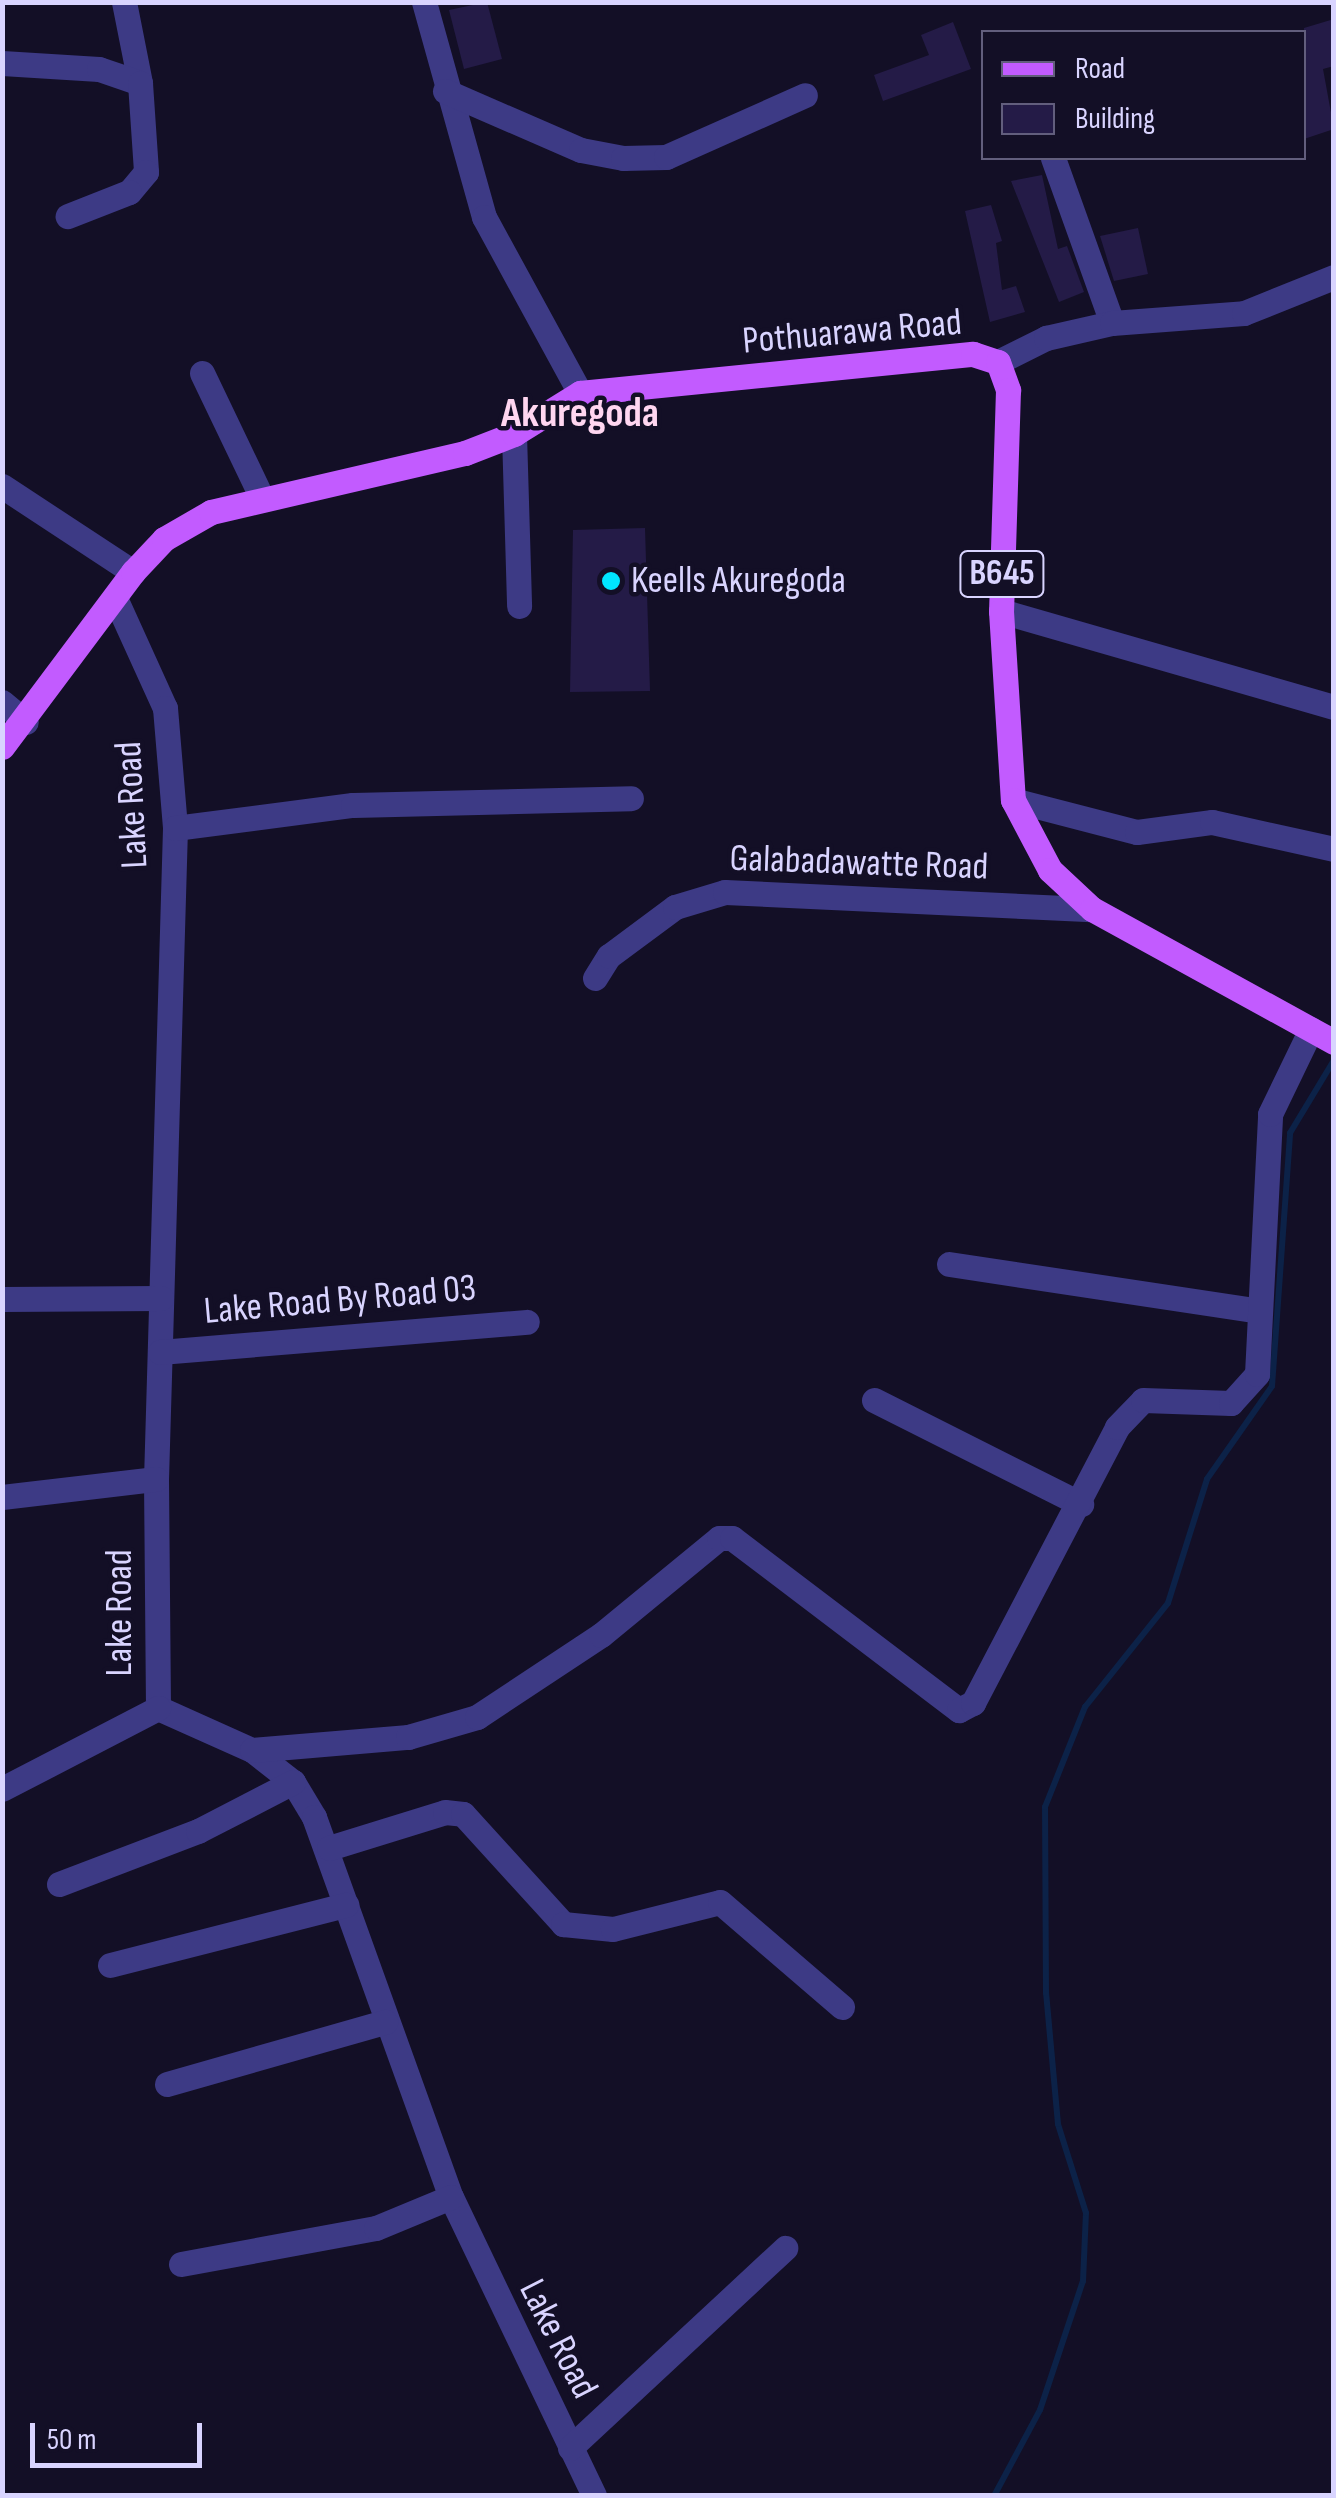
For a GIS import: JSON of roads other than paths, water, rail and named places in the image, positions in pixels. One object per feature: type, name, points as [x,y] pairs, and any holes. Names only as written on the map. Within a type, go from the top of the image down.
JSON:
[{"type":"main road","name":"Pothuarawa Road","points":[[580,393],[973,354],[998,362],[1008,390],[1001,610],[1012,800],[1050,870],[1092,909],[1325,1037]]},
{"type":"main road","points":[[2,747],[26,722],[133,572],[164,539],[260,496],[466,452],[514,434],[580,393]]},
{"type":"street","points":[[68,216],[129,192],[146,172],[140,83],[124,2]]},
{"type":"street","points":[[424,2],[445,91],[484,217],[580,393]]},
{"type":"street","points":[[2,64],[98,68],[140,83]]},
{"type":"street","points":[[445,91],[581,150],[623,158],[666,157],[806,94]]},
{"type":"street","points":[[1054,160],[1112,323]]},
{"type":"street","points":[[998,362],[1046,338],[1112,323],[1244,313],[1334,277]]},
{"type":"street","points":[[202,372],[260,496]]},
{"type":"street","points":[[514,434],[519,606]]},
{"type":"street","points":[[2,486],[133,572]]},
{"type":"street","name":"Lake Road","points":[[115,598],[165,708],[176,828],[156,1478],[158,1708],[252,1750],[293,1782],[329,1848],[385,2022],[451,2196],[594,2496]]},
{"type":"street","points":[[1001,610],[1334,707]]},
{"type":"street","points":[[2,702],[26,722]]},
{"type":"street","points":[[176,828],[353,804],[631,798]]},
{"type":"street","points":[[1012,800],[1137,832],[1212,822],[1334,849]]},
{"type":"street","name":"Galabadawatte Road","points":[[594,978],[609,956],[675,907],[724,892],[1092,909]]},
{"type":"street","points":[[252,1750],[408,1737],[477,1718],[601,1636],[719,1538],[732,1538],[959,1710],[973,1704],[1081,1504],[1117,1427],[1144,1400],[1231,1403],[1257,1374],[1270,1114],[1325,1037]]},
{"type":"street","points":[[949,1264],[1259,1311]]},
{"type":"street","points":[[2,1299],[161,1298]]},
{"type":"street","name":"Lake Road By Road 03","points":[[160,1352],[527,1322]]},
{"type":"street","points":[[874,1400],[1081,1504]]},
{"type":"street","points":[[2,1497],[156,1478]]},
{"type":"street","points":[[2,1789],[158,1708]]},
{"type":"street","points":[[59,1884],[198,1831],[293,1782]]},
{"type":"street","points":[[329,1848],[445,1812],[463,1814],[562,1924],[613,1929],[720,1902],[842,2006]]},
{"type":"street","points":[[110,1965],[346,1905]]},
{"type":"street","points":[[168,2084],[385,2022]]},
{"type":"street","points":[[181,2264],[376,2228],[451,2196]]},
{"type":"street","points":[[570,2448],[785,2248]]},
{"type":"waterway","points":[[994,2496],[1040,2410],[1083,2281],[1086,2213],[1058,2124],[1046,1993],[1045,1807],[1085,1707],[1168,1603],[1207,1479],[1272,1386],[1290,1133],[1334,1060]]},
{"type":"place","name":"Keells Akuregoda","points":[[611,581]]},
{"type":"district","name":"Akuregoda","points":[[580,414]]}]
